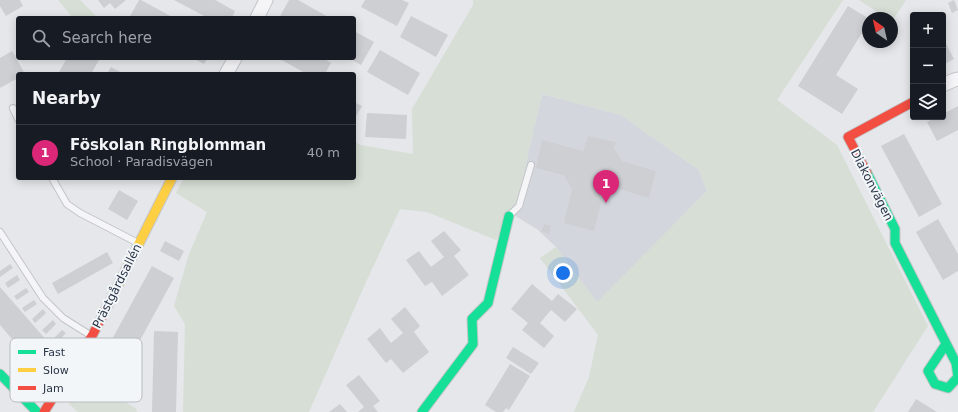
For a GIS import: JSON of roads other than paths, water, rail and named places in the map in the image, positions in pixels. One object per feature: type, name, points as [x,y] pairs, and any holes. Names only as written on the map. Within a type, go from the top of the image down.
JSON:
[{"type":"street","points":[[258,16],[266,0]]},
{"type":"street","points":[[227,72],[234,60]]},
{"type":"street","points":[[945,84],[958,79]]},
{"type":"street","name":"Diakonvägen","points":[[910,104],[848,137],[895,229],[895,243],[946,344]]},
{"type":"street","name":"Prästgårdsallén","points":[[92,336],[171,180]]},
{"type":"street","points":[[422,412],[473,344],[472,318],[488,303],[509,216]]},
{"type":"street","points":[[0,374],[10,384]]},
{"type":"street","points":[[27,402],[37,412]]},
{"type":"street","name":"Prästgårdsallén","points":[[44,412],[50,402]]},
{"type":"lane","points":[[13,108],[16,115]]},
{"type":"lane","points":[[509,216],[519,206],[531,165]]},
{"type":"lane","points":[[53,180],[68,204],[80,213],[139,243]]},
{"type":"lane","points":[[0,232],[43,298],[63,318],[92,336]]},
{"type":"place","name":"Föskolan Ringblomman","points":[[606,203]]}]
